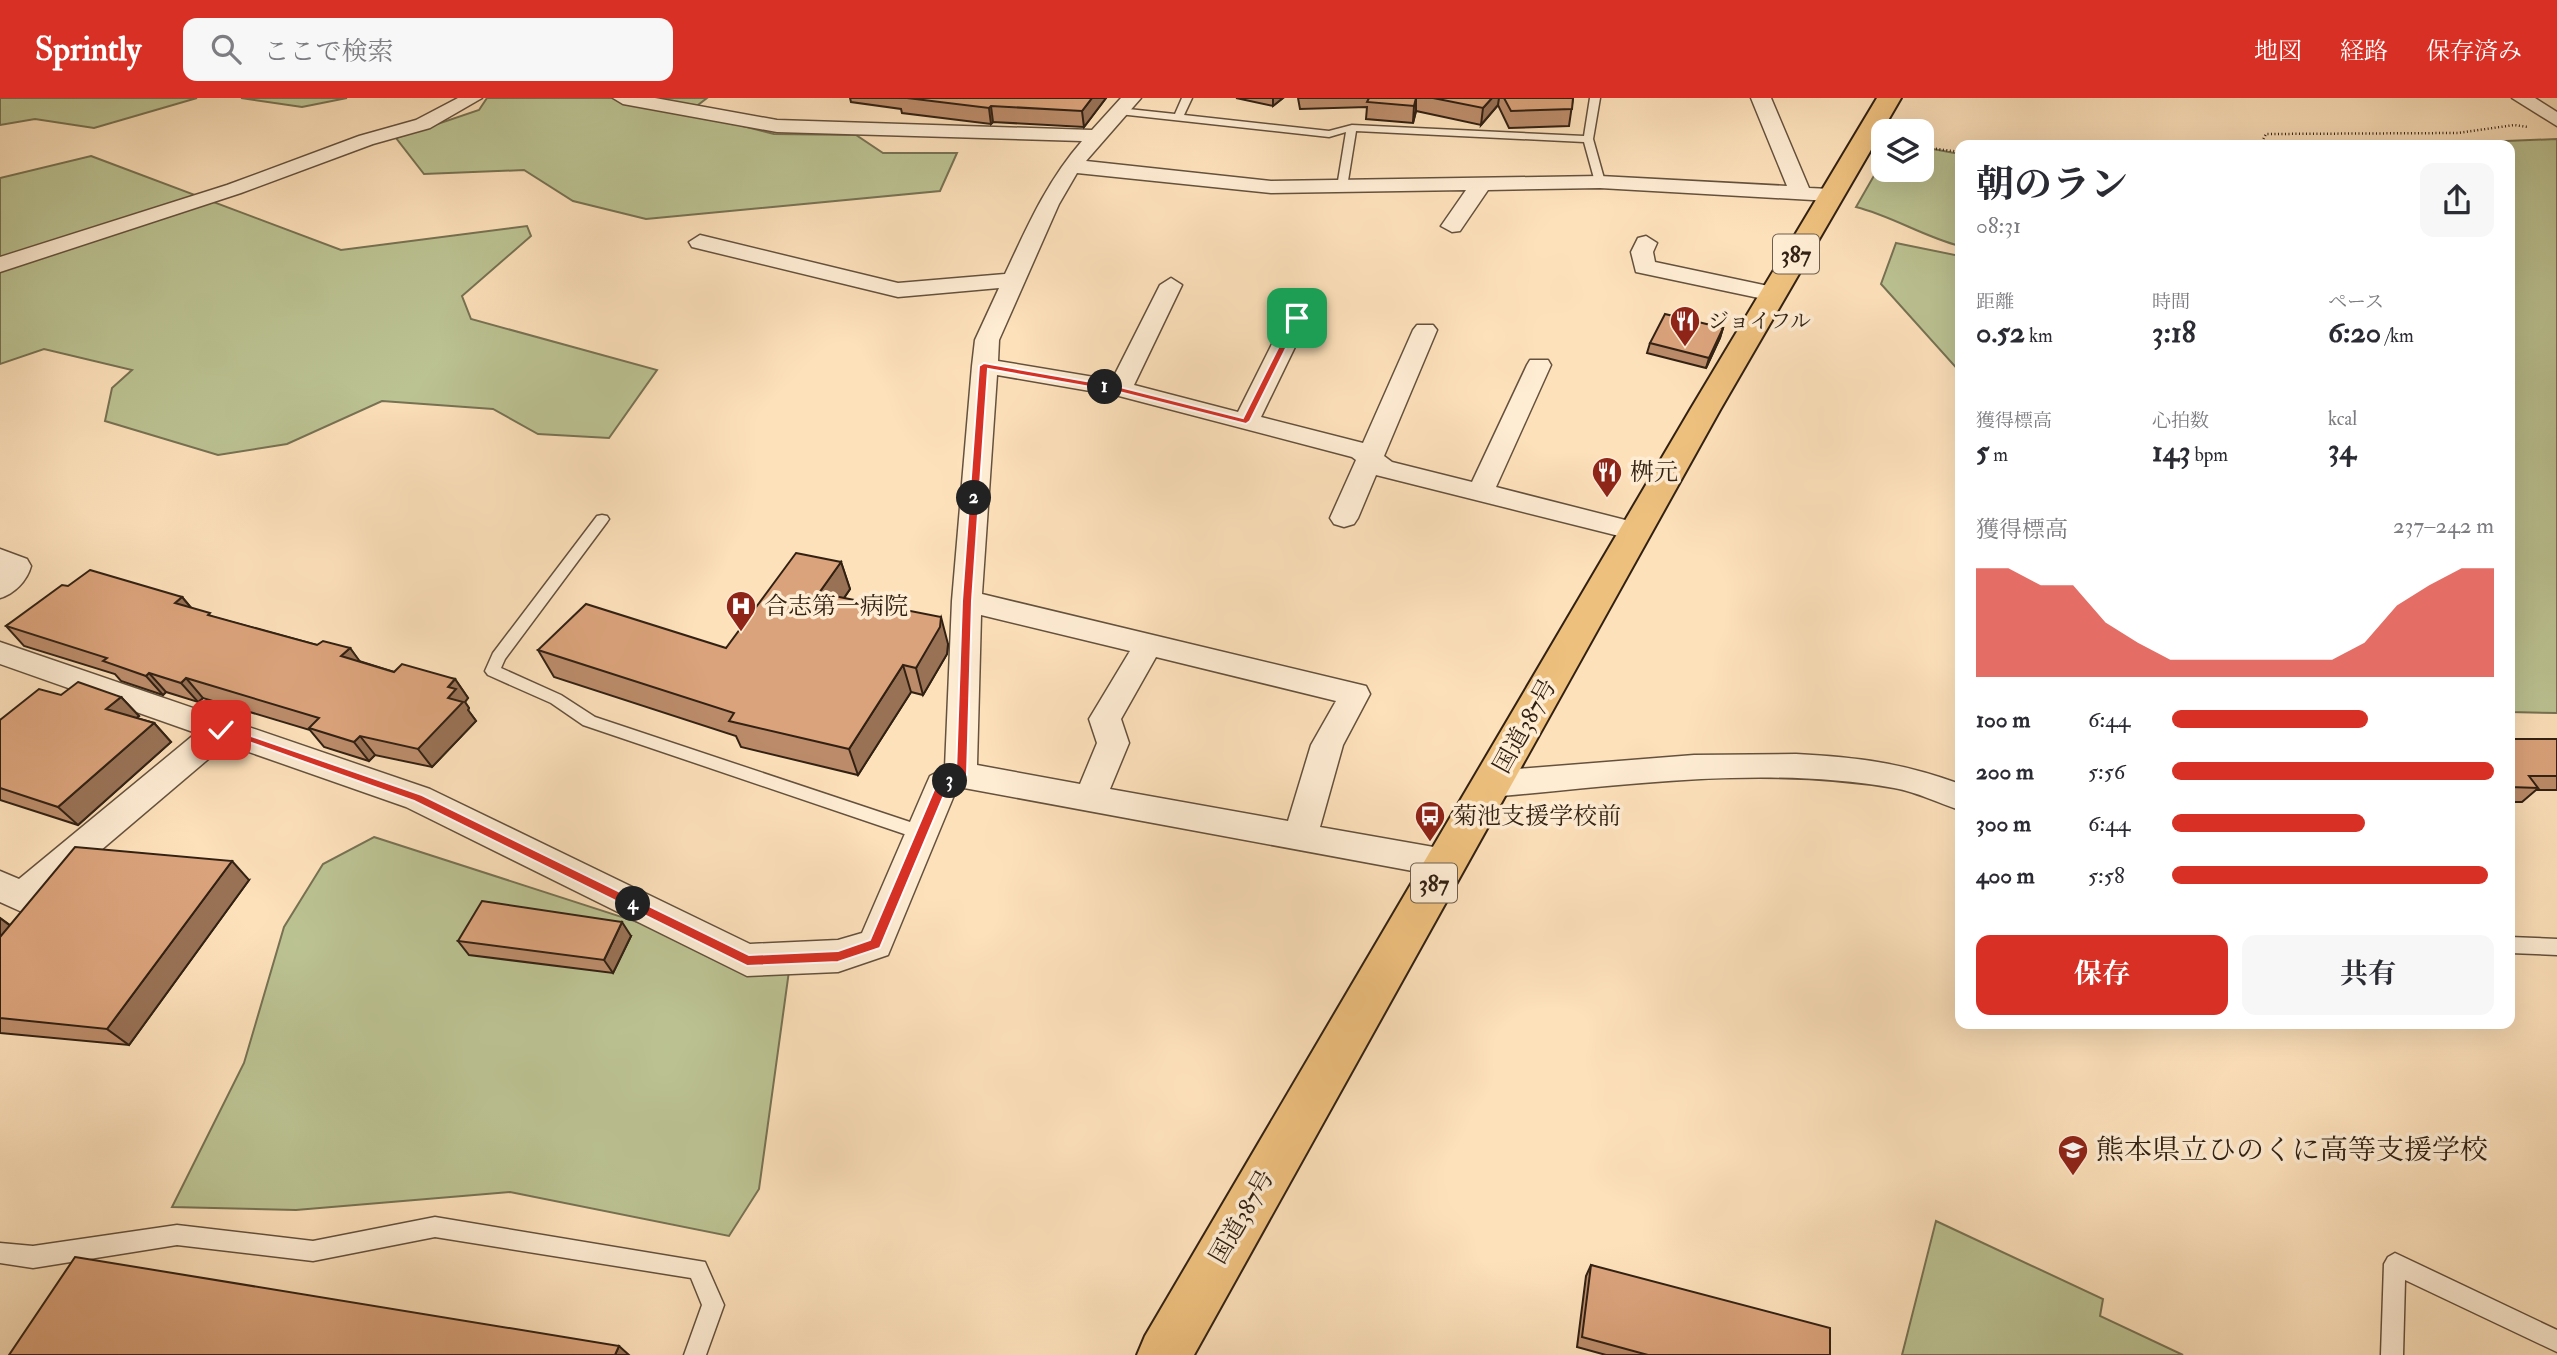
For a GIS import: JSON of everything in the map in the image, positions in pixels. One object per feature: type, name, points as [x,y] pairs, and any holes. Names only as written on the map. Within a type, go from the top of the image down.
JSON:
[{"type":"highway","name":"国道387号","points":[[1164,1355],[1493,784],[1635,531],[1889,98]]},
{"type":"street","points":[[0,265],[44,248],[234,189],[366,140],[423,124],[472,98]]},
{"type":"street","points":[[623,98],[778,126],[1097,136]]},
{"type":"street","points":[[1761,98],[1800,192]]},
{"type":"street","points":[[2522,98],[2557,120]]},
{"type":"street","points":[[961,775],[967,601],[987,340],[1048,204],[1071,166],[1125,105]]},
{"type":"street","points":[[1071,166],[1272,187],[1600,183],[1830,195]]},
{"type":"street","points":[[1452,226],[1482,183]]},
{"type":"street","points":[[700,242],[898,290],[1016,280]]},
{"type":"street","points":[[1646,243],[1642,251],[1644,267],[1773,293]]},
{"type":"street","points":[[1120,390],[1171,285]]},
{"type":"street","points":[[1246,421],[1297,318]]},
{"type":"street","points":[[1344,518],[1426,330]]},
{"type":"street","points":[[1479,492],[1539,365]]},
{"type":"street","points":[[984,366],[1120,390],[1246,421],[1361,451],[1383,468],[1635,531]]},
{"type":"street","points":[[0,559],[17,566],[16,571],[0,587]]},
{"type":"street","points":[[967,601],[1356,694],[1327,744],[1300,837]]},
{"type":"street","points":[[1090,798],[1113,743],[1105,719],[1149,644]]},
{"type":"street","points":[[0,653],[418,798],[747,960],[838,956],[875,944],[942,785],[961,775],[1446,863]]},
{"type":"street","points":[[0,885],[22,897],[221,730]]},
{"type":"street","points":[[1493,784],[1675,769],[1809,767],[1896,775],[1955,795]]},
{"type":"lane","points":[[1178,118],[1187,98]]},
{"type":"lane","points":[[1595,98],[1588,139],[1600,183]]},
{"type":"lane","points":[[1125,105],[1178,118],[1329,134],[1352,128],[1588,139]]},
{"type":"lane","points":[[1342,187],[1352,128]]},
{"type":"lane","points":[[602,519],[498,657],[494,671],[556,699],[589,720],[922,833]]},
{"type":"lane","points":[[2515,945],[2557,947]]},
{"type":"lane","points":[[0,1252],[33,1257],[177,1235],[313,1251],[435,1227],[698,1269],[713,1305],[695,1355]]},
{"type":"lane","points":[[2392,1355],[2395,1264],[2557,1341]]},
{"type":"path","points":[[2263,140],[2266,134],[2458,133],[2514,125],[2536,127]]},
{"type":"path","points":[[1934,150],[1955,152]]},
{"type":"green space","points":[[0,98],[197,98],[94,128],[35,119],[0,125]]},
{"type":"green space","points":[[241,98],[347,98],[302,107]]},
{"type":"green space","points":[[487,98],[707,98],[689,112],[774,134],[856,135],[883,153],[957,153],[940,191],[646,219],[573,201],[524,170],[424,174],[396,138],[479,110]]},
{"type":"green space","points":[[2557,139],[2557,713],[2515,712],[2515,141]]},
{"type":"green space","points":[[1934,149],[1955,153],[1955,244],[1856,207],[1871,181],[1934,182]]},
{"type":"green space","points":[[91,156],[341,250],[527,226],[531,236],[462,296],[471,319],[657,370],[609,438],[538,434],[493,409],[382,401],[287,444],[218,455],[105,421],[112,388],[132,370],[44,349],[0,364],[0,178]]},
{"type":"green space","points":[[1896,243],[1955,255],[1955,366],[1881,284]]},
{"type":"green space","points":[[374,837],[789,971],[759,1189],[729,1236],[510,1192],[296,1210],[172,1207],[244,1063],[284,927],[323,864]]},
{"type":"green space","points":[[1936,1221],[2103,1299],[2100,1316],[2183,1355],[1902,1355]]},
{"type":"building","points":[[907,98],[1092,98],[1082,111],[989,108]]},
{"type":"building","points":[[1369,98],[1416,98],[1414,106],[1367,102]]},
{"type":"building","points":[[1433,98],[1492,98],[1483,108]]},
{"type":"building","points":[[1504,98],[1573,98],[1572,109],[1511,111]]},
{"type":"building","points":[[1665,314],[1723,328],[1709,358],[1650,343]]},
{"type":"building","points":[[796,553],[841,562],[819,593],[941,617],[940,627],[916,668],[903,665],[849,749],[729,721],[734,713],[538,650],[586,604],[726,648]]},
{"type":"building","points":[[90,570],[182,597],[175,603],[210,613],[208,615],[317,645],[323,641],[350,648],[341,656],[394,672],[402,664],[455,679],[448,687],[456,689],[448,698],[463,702],[418,749],[360,736],[354,742],[309,728],[319,718],[186,678],[181,683],[149,673],[146,676],[103,661],[107,658],[6,626],[62,585],[68,586]]},
{"type":"building","points":[[78,682],[121,697],[106,709],[154,723],[58,807],[0,788],[0,720],[39,689],[61,695]]},
{"type":"building","points":[[2515,739],[2557,739],[2557,776],[2529,776],[2538,788],[2515,787]]},
{"type":"building","points":[[75,847],[232,861],[107,1029],[0,1018],[0,937]]},
{"type":"building","points":[[482,901],[622,922],[604,960],[458,941]]},
{"type":"building","points":[[75,1257],[619,1346],[615,1355],[9,1355]]},
{"type":"building","points":[[1591,1265],[1830,1328],[1830,1355],[1648,1355],[1582,1337]]},
{"type":"place","name":"ジョイフル","points":[[1685,348]]},
{"type":"place","name":"桝元","points":[[1607,499]]},
{"type":"place","name":"合志第一病院","points":[[741,633]]},
{"type":"place","name":"菊池支援学校前","points":[[1430,843]]},
{"type":"place","name":"熊本県立ひのくに高等支援学校","points":[[2073,1177]]},
{"type":"route","points":[[221,730],[418,798],[747,960],[838,956],[875,944],[942,785],[961,775],[967,601],[984,366],[1120,390],[1246,421],[1297,318]]}]
